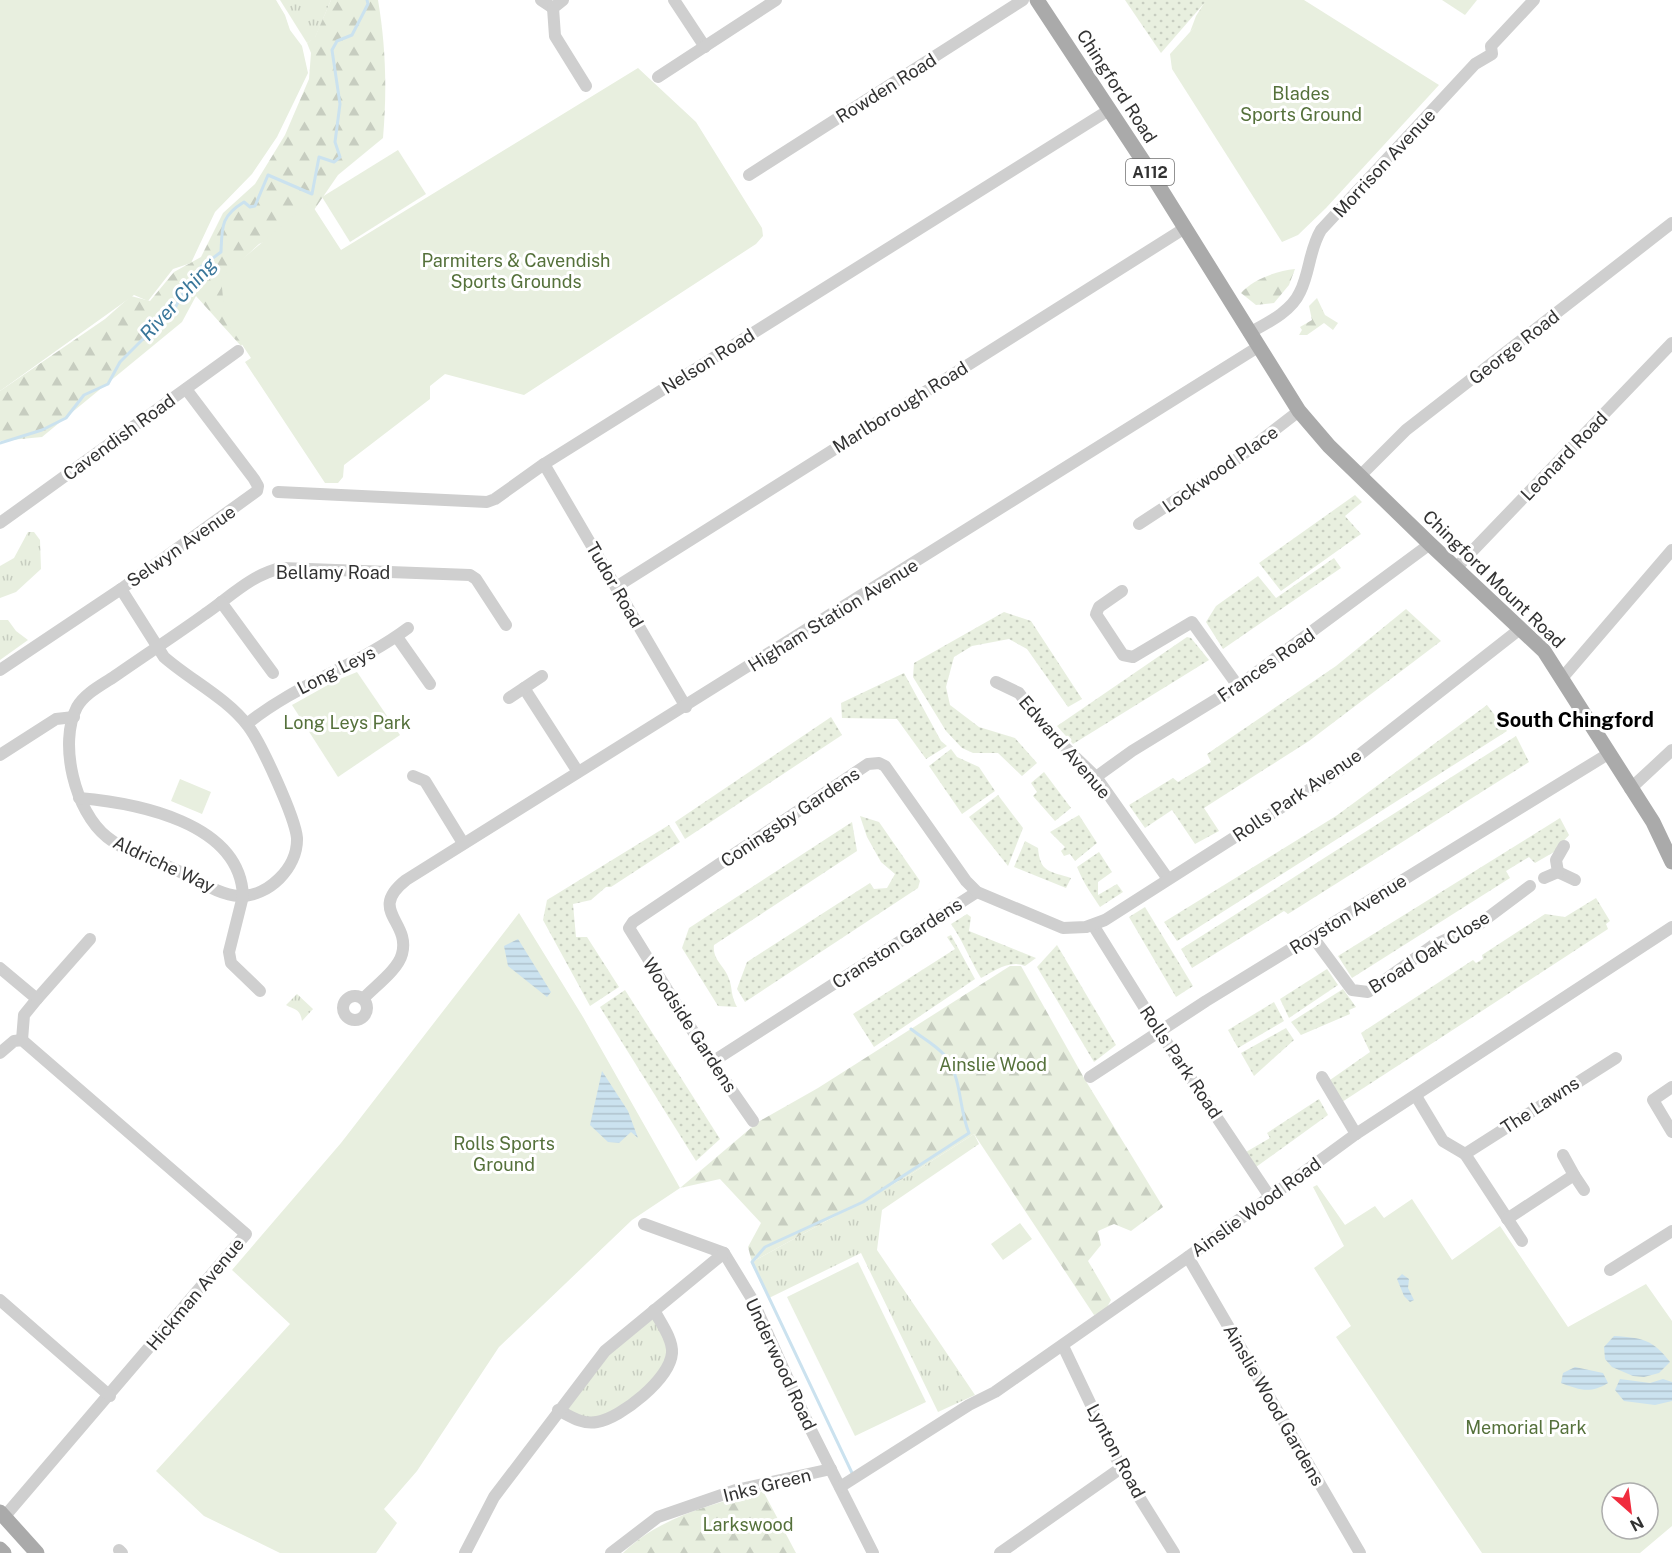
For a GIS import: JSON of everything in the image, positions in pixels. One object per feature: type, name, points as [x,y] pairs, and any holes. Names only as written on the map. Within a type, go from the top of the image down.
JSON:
[{"type":"main road","name":"Chingford Road","points":[[1037,0],[1185,228],[1258,347]]},
{"type":"main road","name":"Chingford Mount Road","points":[[1258,347],[1299,411],[1360,476],[1544,651],[1563,677],[1608,754],[1663,839],[1672,862]]},
{"type":"main road","points":[[2,1517],[37,1553]]},
{"type":"main road","points":[[0,1549],[4,1553]]},
{"type":"street","points":[[541,0],[558,4],[555,36],[586,86]]},
{"type":"street","points":[[674,0],[705,47]]},
{"type":"street","points":[[658,77],[776,0]]},
{"type":"street","name":"Rowden Road","points":[[749,175],[1023,0]]},
{"type":"street","name":"Morrison Avenue","points":[[1249,333],[1278,316],[1296,299],[1311,249],[1321,230],[1475,64],[1492,54],[1491,46],[1534,0]]},
{"type":"street","name":"Nelson Road","points":[[278,492],[487,502],[495,500],[544,464],[1109,110]]},
{"type":"street","name":"George Road","points":[[1360,476],[1406,430],[1672,223]]},
{"type":"street","name":"Marlborough Road","points":[[616,587],[1185,228]]},
{"type":"street","name":"Leonard Road","points":[[1456,568],[1672,343]]},
{"type":"street","name":"Higham Station Avenue","points":[[363,999],[398,962],[402,954],[401,933],[391,915],[389,904],[396,888],[406,880],[686,707],[1258,347]]},
{"type":"street","name":"Cavendish Road","points":[[0,523],[238,351]]},
{"type":"street","name":"Selwyn Avenue","points":[[0,670],[121,589],[257,491],[258,486],[254,479],[186,388]]},
{"type":"street","name":"Lockwood Place","points":[[1139,524],[1229,465],[1299,411]]},
{"type":"street","name":"Tudor Road","points":[[544,464],[686,707]]},
{"type":"street","name":"Frances Road","points":[[1096,777],[1132,751],[1238,686],[1430,544]]},
{"type":"street","points":[[1563,677],[1672,550]]},
{"type":"street","name":"Bellamy Road","points":[[156,648],[257,576],[282,568],[464,574],[476,579],[506,626]]},
{"type":"street","points":[[121,589],[156,648],[176,668],[247,724],[257,739],[293,824],[297,837],[293,856],[277,882],[263,890],[243,896]]},
{"type":"street","points":[[1122,591],[1098,607],[1096,614],[1123,655],[1133,657],[1192,621],[1238,686]]},
{"type":"street","points":[[222,602],[273,673]]},
{"type":"street","name":"Long Leys","points":[[247,724],[303,685],[363,657],[408,628]]},
{"type":"street","name":"Rolls Park Avenue","points":[[1093,925],[1340,770],[1520,629]]},
{"type":"street","name":"Long Leys","points":[[397,637],[430,684]]},
{"type":"street","name":"Aldriche Way","points":[[156,648],[88,694],[78,706],[70,742],[71,767],[79,798],[94,824],[117,845],[223,892],[243,896]]},
{"type":"street","points":[[509,698],[542,676]]},
{"type":"street","name":"Edward Avenue","points":[[996,682],[1018,693],[1047,730],[1096,777],[1168,879]]},
{"type":"street","points":[[524,688],[578,772]]},
{"type":"street","points":[[0,755],[56,719],[74,717]]},
{"type":"street","points":[[1630,789],[1672,750]]},
{"type":"street","name":"Royston Avenue","points":[[1090,1077],[1159,1031],[1608,754]]},
{"type":"street","name":"Coningsby Gardens","points":[[629,928],[633,922],[873,762],[885,766],[966,880],[977,892]]},
{"type":"street","points":[[413,776],[425,782],[464,843]]},
{"type":"street","points":[[79,798],[128,803],[179,819],[199,830],[223,850],[241,879],[243,896],[229,952],[231,963],[260,991]]},
{"type":"street","points":[[1558,872],[1556,860],[1564,846]]},
{"type":"street","points":[[1544,878],[1558,872],[1575,880]]},
{"type":"street","name":"Broad Oak Close","points":[[1312,936],[1352,990],[1368,992],[1432,946],[1478,925],[1530,886]]},
{"type":"street","name":"Cranston Gardens","points":[[712,1062],[977,892],[1063,928],[1093,925]]},
{"type":"street","name":"Rolls Park Road","points":[[1093,925],[1159,1031],[1270,1197]]},
{"type":"street","name":"Ainslie Wood Road","points":[[840,1486],[969,1405],[995,1392],[1188,1257],[1356,1134],[1672,927]]},
{"type":"street","name":"Woodside Gardens","points":[[629,928],[712,1062],[753,1121]]},
{"type":"street","points":[[0,1053],[14,1041],[22,1040],[24,1015],[90,939]]},
{"type":"street","points":[[0,968],[37,999]]},
{"type":"street","name":"Hickman Avenue","points":[[2,1517],[110,1396],[246,1234],[49,1068],[22,1040]]},
{"type":"street","name":"The Lawns","points":[[1466,1154],[1616,1058]]},
{"type":"street","points":[[1322,1077],[1356,1134]]},
{"type":"street","points":[[1672,1086],[1653,1100],[1672,1132]]},
{"type":"street","points":[[1416,1096],[1443,1141],[1466,1154],[1522,1241]]},
{"type":"street","points":[[1563,1155],[1584,1190]]},
{"type":"street","points":[[1508,1219],[1575,1175]]},
{"type":"street","points":[[644,1224],[724,1252]]},
{"type":"street","points":[[1610,1270],[1672,1231]]},
{"type":"street","points":[[465,1553],[494,1497],[604,1352],[724,1252]]},
{"type":"street","name":"Underwood Road","points":[[724,1252],[752,1299],[873,1553]]},
{"type":"street","name":"Ainslie Wood Gardens","points":[[1188,1257],[1360,1553]]},
{"type":"street","points":[[0,1300],[110,1396]]},
{"type":"street","points":[[558,1410],[580,1422],[596,1422],[621,1412],[647,1392],[669,1363],[672,1352],[654,1310]]},
{"type":"street","name":"Lynton Road","points":[[1063,1346],[1121,1468],[1174,1553]]},
{"type":"street","points":[[1000,1553],[1121,1468]]},
{"type":"street","name":"Inks Green","points":[[611,1553],[658,1517],[736,1490],[831,1469]]},
{"type":"green space","points":[[0,0],[276,0],[285,15],[290,30],[302,46],[308,73],[277,137],[252,174],[215,212],[191,263],[173,269],[148,301],[134,295],[0,391]]},
{"type":"green space","points":[[280,0],[331,0],[315,38],[307,43]]},
{"type":"green space","points":[[331,0],[378,0],[385,69],[383,138],[338,175],[303,226],[259,244],[222,279],[245,340],[241,346],[196,296],[182,322],[42,437],[0,441],[0,391],[105,319],[131,296],[150,301],[174,272],[201,257],[223,213],[255,184],[285,135],[309,79],[311,53],[307,43],[315,37]]},
{"type":"green space","points":[[1125,0],[1207,0],[1161,53]]},
{"type":"green space","points":[[1206,0],[1223,0],[1190,32],[1196,16]]},
{"type":"green space","name":"Blades Sports Ground","points":[[1219,0],[1304,0],[1439,85],[1326,208],[1298,235],[1282,242],[1172,69],[1170,54]]},
{"type":"green space","points":[[1442,0],[1477,0],[1465,15]]},
{"type":"green space","name":"Parmiters & Cavendish Sports Grounds","points":[[638,68],[696,122],[762,228],[763,236],[756,244],[524,395],[445,374],[430,386],[430,399],[344,465],[343,477],[338,483],[325,483],[245,362],[251,358],[225,319],[221,277],[310,202],[341,250]]},
{"type":"green space","points":[[398,150],[426,194],[350,242],[322,197]]},
{"type":"green space","points":[[1295,269],[1289,285],[1274,303],[1256,305],[1241,293],[1266,276]]},
{"type":"green space","points":[[1317,298],[1325,315],[1338,323],[1333,330],[1324,323],[1307,335],[1299,335],[1302,330],[1300,327],[1312,320],[1309,306]]},
{"type":"green space","points":[[1355,495],[1362,502],[1345,516],[1361,534],[1281,591],[1259,563]]},
{"type":"green space","points":[[28,532],[34,532],[40,540],[41,569],[16,592],[0,598],[0,566],[14,558]]},
{"type":"green space","points":[[1334,558],[1341,568],[1223,649],[1206,622],[1216,606],[1258,576],[1276,598]]},
{"type":"green space","points":[[1406,609],[1441,641],[1309,741],[1204,808],[1219,831],[1195,844],[1172,810],[1145,828],[1129,805],[1173,778],[1178,782],[1211,762],[1207,754],[1336,666]]},
{"type":"green space","points":[[1004,612],[1031,621],[1082,699],[1068,707],[1027,649],[1009,639],[972,646],[954,657],[946,687],[950,705],[979,727],[1015,738],[1037,763],[1022,776],[998,753],[973,753],[962,748],[946,731],[913,677],[914,663]]},
{"type":"green space","points":[[0,620],[8,620],[16,631],[28,640],[0,660]]},
{"type":"green space","points":[[1187,637],[1191,638],[1209,660],[1073,744],[1057,726]]},
{"type":"green space","name":"Long Leys Park","points":[[357,672],[400,735],[338,777],[292,705],[335,681]]},
{"type":"green space","points":[[904,673],[941,741],[947,746],[926,759],[897,719],[842,718],[841,703]]},
{"type":"green space","points":[[1487,705],[1507,731],[1177,941],[1164,922],[1336,816]]},
{"type":"green space","points":[[831,717],[842,735],[685,839],[675,822]]},
{"type":"green space","points":[[1516,736],[1529,762],[1288,914],[1284,911],[1192,968],[1181,949]]},
{"type":"green space","points":[[951,749],[957,757],[979,767],[995,791],[962,814],[929,766]]},
{"type":"green space","points":[[1044,772],[1071,808],[1055,821],[1033,796],[1037,792],[1031,783]]},
{"type":"green space","points":[[180,779],[211,792],[202,814],[171,801]]},
{"type":"green space","points":[[998,795],[1023,828],[1008,866],[969,817]]},
{"type":"green space","points":[[1079,815],[1097,843],[1075,861],[1070,854],[1064,856],[1061,851],[1065,847],[1050,832]]},
{"type":"green space","points":[[860,816],[879,822],[920,881],[918,888],[745,1002],[737,989],[747,962],[870,883],[874,889],[887,888],[895,874],[881,862],[867,837]]},
{"type":"green space","points":[[1560,818],[1569,835],[1554,852],[1535,863],[1529,857],[1506,871],[1510,878],[1352,978],[1338,956]]},
{"type":"green space","points":[[852,822],[857,851],[714,945],[715,955],[727,974],[737,1007],[718,1006],[682,948],[689,928]]},
{"type":"green space","points":[[669,825],[680,842],[611,887],[606,887],[591,900],[573,904],[576,937],[587,937],[619,987],[590,1006],[543,920],[547,900]]},
{"type":"green space","points":[[1025,841],[1038,848],[1041,862],[1047,870],[1071,878],[1066,888],[1014,867]]},
{"type":"green space","points":[[1099,852],[1112,872],[1098,882],[1098,895],[1117,884],[1123,892],[1100,907],[1077,867]]},
{"type":"green space","points":[[1596,898],[1610,921],[1606,924],[1608,929],[1342,1102],[1330,1080],[1370,1052],[1361,1033],[1473,960],[1476,963],[1483,959],[1482,955],[1545,914],[1565,917]]},
{"type":"green space","points":[[1145,907],[1193,986],[1176,997],[1129,917]]},
{"type":"green space","name":"Rolls Sports Ground","points":[[519,913],[583,1017],[680,1188],[632,1220],[499,1347],[417,1471],[384,1509],[397,1523],[376,1553],[280,1553],[204,1516],[156,1471],[290,1324],[232,1270],[341,1143]]},
{"type":"green space","points":[[967,914],[971,917],[969,931],[1036,958],[1025,966],[1008,965],[981,978],[951,924]]},
{"type":"green space","points":[[951,935],[975,979],[874,1047],[853,1014],[955,949],[947,937]]},
{"type":"green space","points":[[1057,945],[1116,1045],[1094,1062],[1037,967]]},
{"type":"green space","name":"Ainslie Wood","points":[[1010,966],[1021,966],[1084,1078],[1163,1207],[1131,1231],[1114,1224],[1098,1231],[1101,1245],[1088,1261],[1111,1300],[1105,1311],[1094,1315],[974,1134],[908,1176],[752,1262],[748,1247],[761,1223],[720,1179],[680,1188],[758,1122],[818,1088]]},
{"type":"green space","points":[[1327,969],[1338,985],[1289,1018],[1280,999]]},
{"type":"green space","points":[[1343,989],[1356,1007],[1349,1010],[1350,1014],[1301,1035],[1291,1022]]},
{"type":"green space","points":[[625,990],[720,1139],[696,1161],[600,1007]]},
{"type":"green space","points":[[297,994],[313,1009],[302,1021],[296,1010],[286,1005]]},
{"type":"green space","points":[[1274,1002],[1284,1021],[1238,1048],[1228,1030]]},
{"type":"green space","points":[[1286,1028],[1294,1040],[1254,1076],[1241,1053]]},
{"type":"green space","points":[[1319,1099],[1328,1115],[1256,1167],[1246,1152],[1270,1138],[1267,1133]]},
{"type":"green space","points":[[974,1134],[979,1144],[882,1210],[877,1250],[975,1395],[938,1412],[861,1253],[769,1298],[752,1262],[908,1176]]},
{"type":"green space","name":"Memorial Park","points":[[1317,1185],[1345,1225],[1375,1206],[1384,1218],[1412,1199],[1452,1260],[1500,1226],[1568,1327],[1646,1284],[1672,1321],[1672,1526],[1660,1536],[1660,1481],[1600,1481],[1600,1541],[1654,1541],[1640,1553],[1482,1553],[1336,1337],[1351,1326],[1314,1268],[1344,1246],[1313,1187]]},
{"type":"green space","points":[[1020,1223],[1032,1239],[1003,1260],[991,1244]]},
{"type":"green space","points":[[858,1262],[926,1402],[855,1436],[787,1297]]},
{"type":"green space","points":[[654,1310],[672,1352],[647,1393],[596,1422],[558,1410],[605,1351]]},
{"type":"green space","name":"Larkswood","points":[[763,1491],[796,1553],[623,1553],[654,1530],[688,1513]]},
{"type":"water","points":[[518,939],[551,992],[547,997],[508,966],[504,946]]},
{"type":"water","points":[[602,1071],[628,1111],[638,1138],[631,1132],[619,1143],[608,1142],[590,1125]]},
{"type":"water","points":[[1402,1274],[1409,1279],[1408,1288],[1414,1300],[1410,1302],[1404,1296],[1397,1279]]},
{"type":"water","points":[[1614,1336],[1646,1341],[1658,1349],[1670,1362],[1659,1373],[1644,1377],[1633,1376],[1612,1367],[1605,1359],[1604,1347]]},
{"type":"water","points":[[1575,1367],[1603,1373],[1608,1383],[1596,1389],[1585,1390],[1561,1383],[1563,1373]]},
{"type":"water","points":[[1620,1379],[1650,1383],[1663,1379],[1672,1382],[1672,1401],[1655,1405],[1624,1401],[1615,1390]]},
{"type":"waterway","name":"River Ching","points":[[0,443],[42,430],[66,418],[84,395],[108,384],[120,362],[176,306],[189,281],[201,267],[221,252],[224,222],[227,217],[244,202],[250,207],[255,206],[268,175],[312,194],[319,157],[334,162],[340,157],[335,142],[340,104],[332,50],[337,41],[352,35],[368,4],[367,0]]},
{"type":"waterway","points":[[853,1475],[752,1262],[765,1247],[863,1202],[969,1133],[956,1077],[948,1060],[936,1047],[911,1029]]},
{"type":"district","name":"South Chingford","points":[[1575,720]]}]
